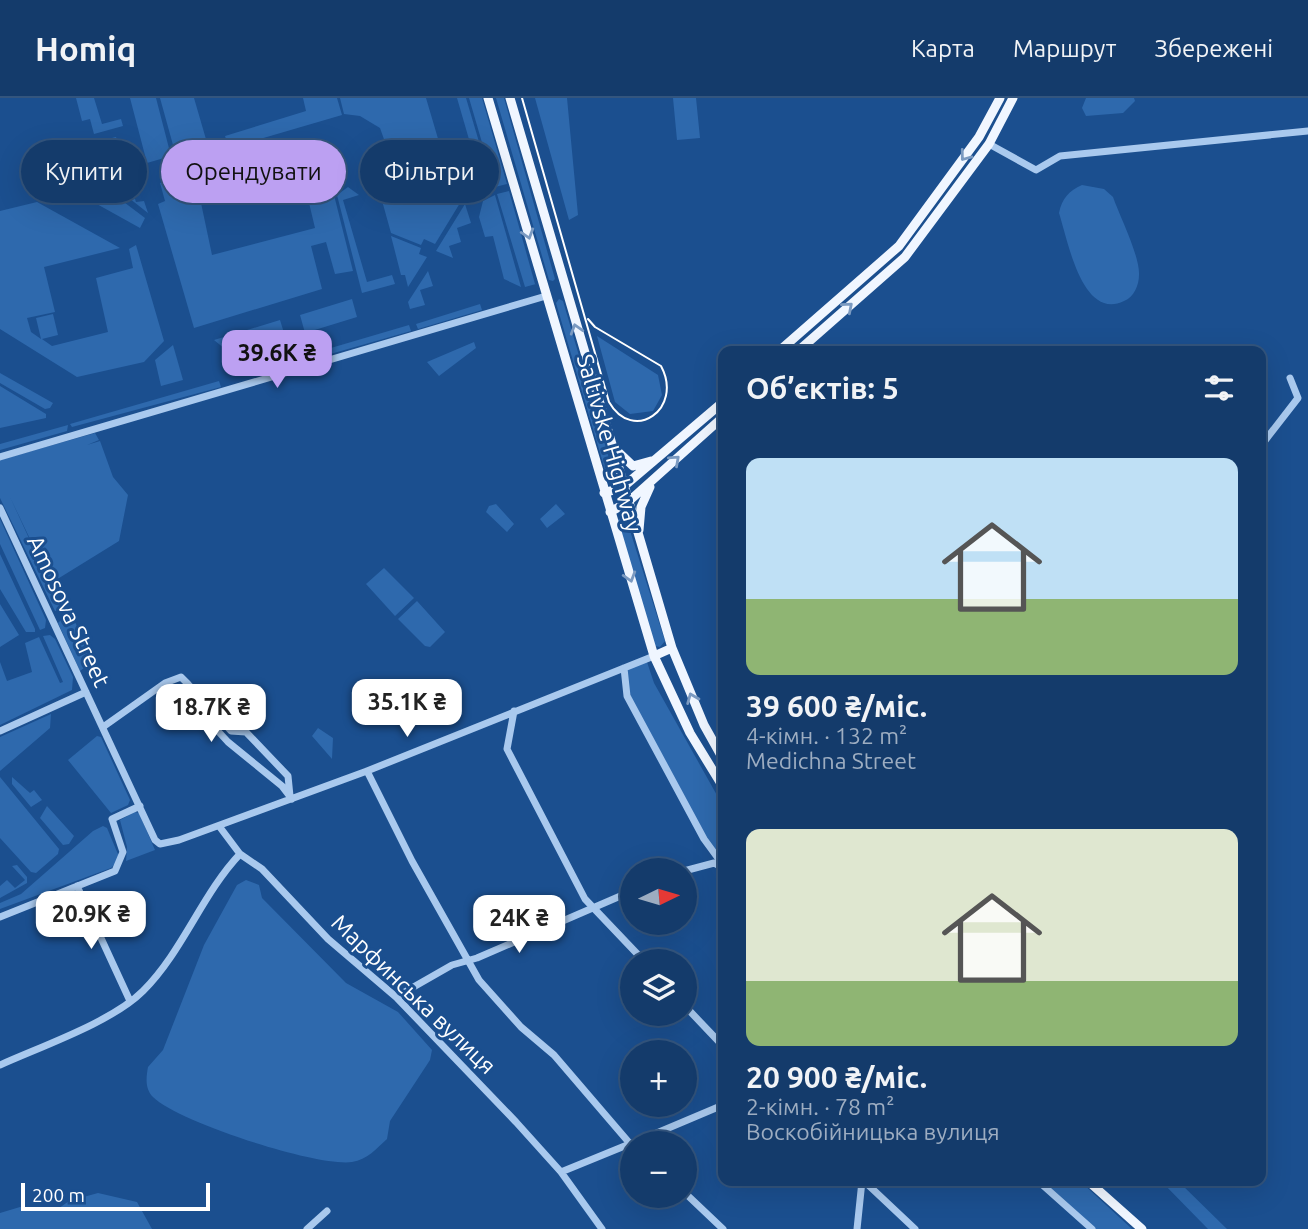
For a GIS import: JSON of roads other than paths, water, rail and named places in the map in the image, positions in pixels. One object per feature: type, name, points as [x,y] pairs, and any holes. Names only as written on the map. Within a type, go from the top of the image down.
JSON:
[{"type":"main road","name":"Saltivske Highway","points":[[488,98],[654,656],[690,733],[718,779]]},
{"type":"main road","name":"Saltivske Highway","points":[[510,98],[565,291],[673,648],[704,725],[718,750]]},
{"type":"main road","points":[[785,346],[899,246],[979,137],[1000,98]]},
{"type":"main road","points":[[804,346],[905,257],[989,144],[1013,98]]},
{"type":"main road","points":[[979,137],[989,144]]},
{"type":"main road","points":[[546,296],[565,291]]},
{"type":"main road","points":[[604,493],[623,486],[718,406]]},
{"type":"main road","points":[[610,512],[628,502],[718,421]]},
{"type":"main road","points":[[610,441],[618,454],[633,466],[656,459]]},
{"type":"main road","points":[[639,539],[643,502],[658,475]]},
{"type":"main road","points":[[654,656],[673,648]]},
{"type":"main road","points":[[1094,1186],[1142,1229]]},
{"type":"street","points":[[989,144],[1036,170],[1060,156],[1308,131]]},
{"type":"street","points":[[0,457],[546,296]]},
{"type":"street","points":[[1266,439],[1298,398],[1290,378]]},
{"type":"street","name":"Amosova Street","points":[[0,508],[160,844],[219,826]]},
{"type":"street","points":[[219,826],[367,771],[654,656]]},
{"type":"street","points":[[624,668],[627,696],[704,839],[718,860]]},
{"type":"street","points":[[103,727],[172,679],[181,677],[230,729],[248,734],[288,776],[291,798]]},
{"type":"street","points":[[188,684],[192,704],[228,742],[278,782],[291,798]]},
{"type":"street","points":[[0,731],[86,692]]},
{"type":"street","points":[[514,711],[507,749],[585,899],[633,949]]},
{"type":"street","points":[[367,771],[465,960],[479,981],[521,1027],[554,1055],[620,1131]]},
{"type":"street","points":[[0,917],[117,869],[123,852],[111,820],[140,806]]},
{"type":"street","name":"Марфинська вулиця","points":[[219,826],[240,854],[262,869],[328,939],[396,997],[561,1172],[602,1229]]},
{"type":"street","points":[[0,1065],[131,1002],[144,990],[189,932],[230,864],[240,854]]},
{"type":"street","points":[[697,867],[713,863],[718,865]]},
{"type":"street","points":[[77,886],[131,1002]]},
{"type":"street","points":[[396,997],[465,960],[477,958],[620,896]]},
{"type":"street","points":[[697,1019],[718,1041]]},
{"type":"street","points":[[662,1131],[718,1107]]},
{"type":"street","points":[[561,1172],[620,1148]]},
{"type":"street","points":[[856,1229],[862,1186]]},
{"type":"street","points":[[868,1186],[915,1229]]},
{"type":"street","points":[[1044,1186],[1092,1229]]},
{"type":"street","points":[[697,1204],[723,1229]]},
{"type":"street","points":[[307,1229],[327,1211]]},
{"type":"tram line","points":[[522,98],[609,402],[619,414],[630,420],[653,416],[666,396],[666,382],[661,366],[595,327],[588,319]]}]
